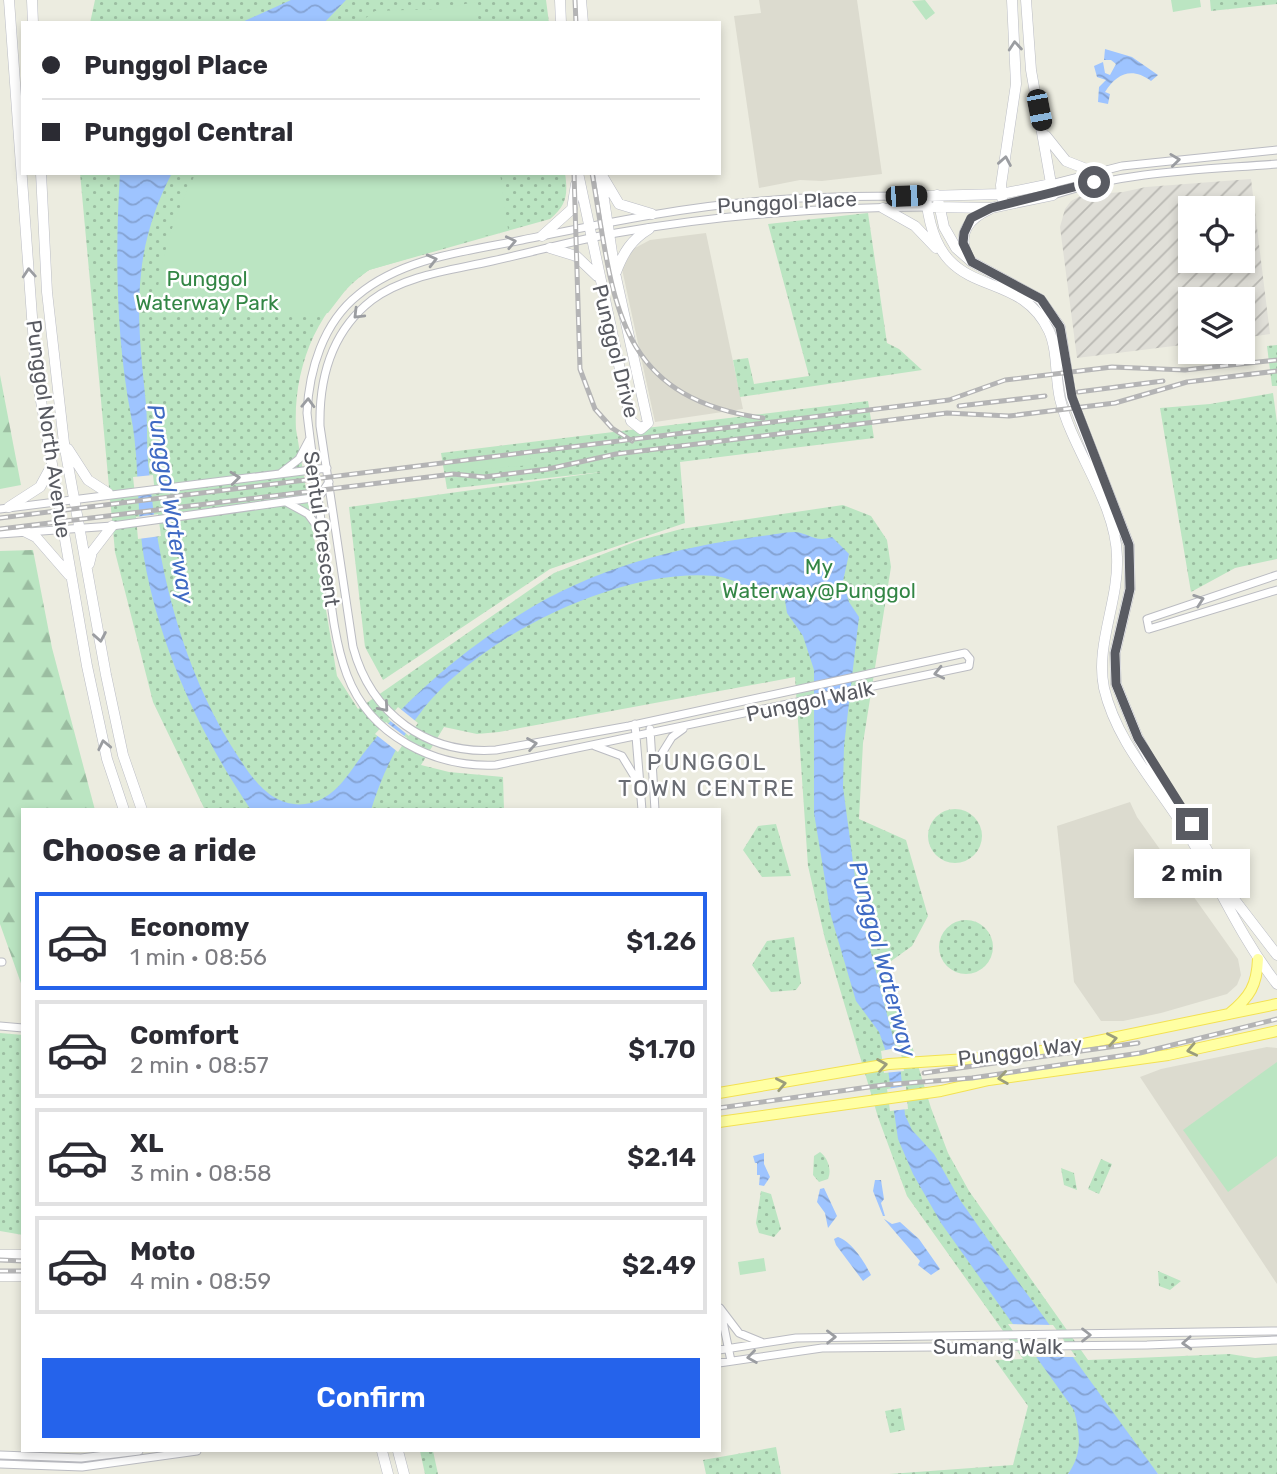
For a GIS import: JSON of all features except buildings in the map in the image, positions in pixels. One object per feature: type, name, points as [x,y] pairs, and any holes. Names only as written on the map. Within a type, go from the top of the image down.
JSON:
[{"type":"main road","name":"Punggol North Avenue","points":[[9,0],[21,165]]},
{"type":"main road","points":[[32,0],[33,21]]},
{"type":"main road","points":[[560,0],[561,21]]},
{"type":"main road","points":[[581,0],[583,21]]},
{"type":"main road","points":[[1002,200],[1016,84],[1012,0]]},
{"type":"main road","points":[[1027,0],[1031,71],[1052,189]]},
{"type":"main road","points":[[1016,84],[1029,81],[1031,71]]},
{"type":"main road","points":[[1042,130],[1066,162],[1094,172]]},
{"type":"main road","name":"Punggol North Avenue","points":[[22,175],[36,372],[107,759],[123,808]]},
{"type":"main road","name":"Punggol North Avenue","points":[[41,175],[48,305],[64,443],[120,741],[141,808]]},
{"type":"main road","points":[[542,236],[572,209],[578,175]]},
{"type":"main road","name":"Punggol Drive","points":[[578,175],[631,421],[640,429],[648,423],[615,273],[601,175]]},
{"type":"main road","points":[[602,175],[619,204],[652,214]]},
{"type":"main road","name":"Punggol Place","points":[[932,201],[1002,200],[1052,189]]},
{"type":"main road","name":"Punggol Place","points":[[932,201],[991,208],[1002,200]]},
{"type":"main road","points":[[932,201],[941,254]]},
{"type":"main road","points":[[932,201],[956,248],[972,262],[1041,299],[1060,327],[1072,397],[1129,545],[1130,589],[1115,653],[1116,684],[1138,738],[1156,771],[1202,841],[1234,899],[1277,955]]},
{"type":"main road","points":[[883,208],[915,226],[941,254],[963,272],[1015,296],[1035,312],[1049,332],[1060,398],[1116,545],[1118,575],[1102,657],[1104,687],[1130,750],[1186,831],[1258,959],[1277,984]]},
{"type":"main road","points":[[972,262],[966,252],[964,233],[971,218],[991,208]]},
{"type":"main road","points":[[615,273],[637,236],[649,229]]},
{"type":"main road","points":[[550,248],[576,256],[598,276]]},
{"type":"main road","points":[[64,443],[88,480],[108,494]]},
{"type":"main road","points":[[5,508],[40,487],[47,479],[52,462]]},
{"type":"main road","points":[[88,570],[92,552],[112,526]]},
{"type":"main road","points":[[24,531],[37,537],[72,579]]},
{"type":"main road","points":[[1224,1017],[1247,999],[1255,986],[1258,959]]},
{"type":"main road","name":"Punggol Way","points":[[721,1092],[928,1061],[1059,1049],[1277,1004]]},
{"type":"main road","name":"Punggol Way","points":[[721,1123],[941,1091],[989,1080],[1168,1055],[1277,1031]]},
{"type":"main road","points":[[1259,1035],[1277,1037]]},
{"type":"main road","points":[[0,1255],[21,1255]]},
{"type":"main road","points":[[0,1276],[21,1276]]},
{"type":"main road","points":[[382,1452],[388,1474]]},
{"type":"main road","points":[[398,1452],[404,1474]]},
{"type":"street","name":"Punggol Place","points":[[1052,189],[1094,172],[1202,156],[1277,150]]},
{"type":"street","name":"Punggol Place","points":[[1052,189],[1121,178],[1277,164]]},
{"type":"street","name":"Punggol Place","points":[[588,226],[652,214],[763,200],[932,201]]},
{"type":"street","name":"Punggol Place","points":[[590,238],[765,214],[883,208],[932,201]]},
{"type":"street","name":"Sentul Crescent","points":[[588,226],[411,265],[357,296],[343,310],[313,366],[307,413],[310,440],[339,647],[347,676],[365,706],[398,738],[430,757],[476,765],[523,760],[650,733]]},
{"type":"street","name":"Sentul Crescent","points":[[590,238],[415,280],[392,289],[360,312],[338,339],[328,359],[320,391],[320,426],[353,648],[368,687],[405,727],[436,743],[478,751],[650,721]]},
{"type":"street","points":[[282,473],[299,459],[310,440]]},
{"type":"street","points":[[5,508],[189,483],[327,468]]},
{"type":"street","points":[[0,534],[112,526],[319,497],[329,481]]},
{"type":"street","points":[[286,502],[308,514],[323,535]]},
{"type":"street","points":[[1277,575],[1147,618],[1149,629],[1277,590]]},
{"type":"street","name":"Punggol Walk","points":[[650,721],[965,653],[971,659],[969,666],[903,682],[650,733]]},
{"type":"street","points":[[650,721],[655,808]]},
{"type":"street","points":[[635,724],[642,808]]},
{"type":"street","points":[[652,769],[672,737],[686,726]]},
{"type":"street","points":[[590,745],[604,747],[622,756],[641,788]]},
{"type":"street","points":[[0,1026],[21,1028]]},
{"type":"street","points":[[721,1308],[738,1333],[764,1343]]},
{"type":"street","points":[[721,1312],[731,1361]]},
{"type":"street","name":"Sumang Walk","points":[[721,1350],[796,1338],[1277,1331]]},
{"type":"street","name":"Sumang Walk","points":[[721,1361],[822,1348],[1147,1345],[1277,1340]]},
{"type":"street","points":[[41,1457],[48,1452]]},
{"type":"street","points":[[106,1452],[113,1455]]},
{"type":"street","points":[[0,1455],[41,1457],[132,1452]]},
{"type":"street","points":[[0,1464],[82,1467],[190,1452]]},
{"type":"street","points":[[70,1454],[70,1467]]},
{"type":"street","points":[[81,1454],[82,1467]]},
{"type":"shaded area","points":[[759,0],[857,0],[882,174],[822,181],[800,180],[759,188],[734,16],[761,13]]},
{"type":"shaded area","points":[[1251,179],[1253,196],[1178,196],[1178,273],[1255,273],[1255,212],[1270,334],[1255,336],[1255,287],[1178,287],[1178,345],[1077,358],[1060,227],[1065,209],[1071,201],[1082,195],[1123,192],[1146,187]]},
{"type":"shaded area","points":[[706,233],[743,409],[655,422],[622,269],[633,249],[650,240]]},
{"type":"shaded area","points":[[1130,802],[1137,817],[1238,959],[1241,975],[1237,985],[1227,994],[1161,1013],[1123,1021],[1101,1021],[1074,982],[1057,826]]},
{"type":"shaded area","points":[[1267,1047],[1277,1048],[1277,1284],[1140,1077],[1161,1069]]},
{"type":"green space","points":[[95,0],[546,0],[549,21],[90,21]]},
{"type":"green space","points":[[925,0],[935,13],[926,20],[912,1]]},
{"type":"green space","points":[[1171,0],[1200,0],[1201,7],[1173,12]]},
{"type":"green space","points":[[1210,0],[1277,0],[1277,4],[1211,11]]},
{"type":"green space","points":[[476,2],[479,21],[362,21],[375,11],[438,9]]},
{"type":"green space","points":[[80,175],[565,175],[565,199],[550,219],[369,270],[335,302],[312,340],[299,383],[296,429],[337,676],[358,709],[554,573],[637,541],[681,529],[843,505],[871,516],[887,540],[891,567],[863,743],[859,819],[906,840],[928,916],[912,946],[887,964],[931,1108],[948,1153],[969,1191],[1088,1360],[1230,1354],[1255,1358],[1277,1356],[1277,1474],[1158,1474],[1139,1451],[1072,1469],[1068,1474],[889,1474],[1013,1465],[1028,1406],[995,1360],[1023,1359],[907,1196],[878,1117],[825,939],[808,866],[795,677],[499,732],[477,734],[444,727],[421,765],[449,772],[503,777],[504,808],[204,808],[153,702],[115,552]]},
{"type":"green space","name":"Punggol Waterway Park","points":[[195,175],[500,175],[508,229],[369,270],[351,283],[328,313],[155,314],[168,242]]},
{"type":"green space","points":[[868,213],[887,343],[899,349],[922,370],[740,397],[733,360],[748,358],[754,384],[809,376],[768,224]]},
{"type":"green space","points":[[1277,345],[1277,386],[1272,386],[1267,346]]},
{"type":"green space","points":[[0,375],[21,485],[0,489]]},
{"type":"green space","points":[[1273,393],[1277,423],[1277,559],[1235,568],[1191,592],[1160,408],[1210,404]]},
{"type":"green space","points":[[868,401],[874,438],[680,462],[685,523],[550,569],[383,680],[365,647],[349,507],[602,472],[447,489],[441,453]]},
{"type":"green space","points":[[529,450],[531,465],[450,472],[449,458]]},
{"type":"green space","points":[[33,550],[52,648],[94,808],[21,808],[21,983],[0,924],[0,551]]},
{"type":"green space","points":[[955,809],[974,817],[982,836],[974,855],[955,863],[936,855],[928,836],[936,817]]},
{"type":"green space","points":[[776,824],[791,876],[762,877],[743,850],[758,826]]},
{"type":"green space","points":[[966,920],[985,928],[993,947],[985,966],[966,974],[947,966],[939,947],[947,928]]},
{"type":"green space","points":[[794,937],[801,983],[796,990],[771,992],[752,965],[767,941]]},
{"type":"green space","points":[[0,1033],[21,1035],[21,1235],[0,1231]]},
{"type":"green space","points":[[1277,1062],[1277,1156],[1228,1192],[1183,1130]]},
{"type":"green space","points":[[820,1152],[827,1161],[830,1172],[828,1179],[819,1182],[813,1175],[814,1156]]},
{"type":"green space","points":[[1101,1159],[1112,1164],[1099,1194],[1088,1189]]},
{"type":"green space","points":[[1061,1168],[1074,1173],[1077,1190],[1064,1185]]},
{"type":"green space","points":[[761,1191],[771,1194],[781,1229],[774,1237],[759,1233],[756,1223]]},
{"type":"green space","points":[[764,1258],[766,1271],[740,1275],[738,1262]]},
{"type":"green space","points":[[1158,1271],[1181,1281],[1170,1290],[1159,1286]]},
{"type":"green space","points":[[901,1408],[905,1430],[890,1433],[885,1411]]},
{"type":"green space","points":[[776,1447],[781,1474],[706,1474],[703,1460]]},
{"type":"green space","points":[[420,1452],[433,1452],[438,1474],[425,1474]]},
{"type":"water","points":[[291,0],[346,0],[326,21],[244,21]]},
{"type":"water","points":[[1105,49],[1132,57],[1158,75],[1151,81],[1131,73],[1120,76],[1105,92],[1110,94],[1108,104],[1098,102],[1099,87],[1106,80],[1097,77],[1094,66],[1103,62],[1105,73],[1110,75],[1116,64],[1111,60],[1104,60]]},
{"type":"water","points":[[120,175],[171,175],[148,235],[139,307],[148,463],[159,546],[176,620],[203,691],[219,725],[252,777],[277,799],[287,803],[311,803],[335,790],[397,714],[435,678],[519,615],[576,584],[667,553],[787,532],[821,539],[832,537],[849,554],[843,581],[849,602],[859,617],[844,746],[843,787],[859,907],[900,1064],[905,1115],[912,1130],[934,1154],[960,1200],[998,1254],[1158,1474],[1068,1474],[1076,1459],[1079,1443],[1074,1410],[941,1223],[913,1174],[898,1139],[885,1049],[879,1032],[856,1001],[831,916],[814,813],[814,670],[803,636],[787,613],[785,600],[780,594],[760,592],[721,577],[677,576],[637,583],[595,595],[554,612],[514,634],[446,684],[421,712],[398,746],[372,808],[250,808],[215,751],[184,690],[171,658],[151,592],[144,558],[136,451],[122,356],[118,234]]},
{"type":"water","points":[[764,1153],[764,1164],[770,1177],[764,1186],[759,1185],[760,1175],[757,1175],[757,1163],[753,1156]]},
{"type":"water","points":[[875,1180],[881,1180],[884,1199],[881,1203],[885,1216],[873,1191]]},
{"type":"water","points":[[824,1188],[837,1216],[828,1228],[825,1213],[817,1202],[820,1189]]},
{"type":"water","points":[[884,1219],[892,1224],[900,1222],[919,1239],[940,1269],[931,1275],[918,1265],[920,1261]]},
{"type":"water","points":[[838,1237],[853,1248],[871,1275],[863,1281],[836,1245],[834,1239]]},
{"type":"pier","points":[[153,475],[155,493],[135,495],[133,477]]},
{"type":"pier","points":[[158,514],[161,536],[138,539],[136,517]]},
{"type":"pier","points":[[398,707],[418,723],[409,736],[388,719]]},
{"type":"pier","points":[[386,722],[407,738],[398,752],[375,734]]},
{"type":"pier","points":[[900,1047],[904,1071],[884,1073],[881,1051]]},
{"type":"pier","points":[[906,1086],[908,1109],[890,1111],[887,1089]]},
{"type":"pier","points":[[1008,1324],[1053,1325],[1076,1357],[1032,1357]]},
{"type":"railway","points":[[575,0],[576,21]]},
{"type":"railway","points":[[574,175],[580,369],[595,409],[612,428],[632,441]]},
{"type":"railway","points":[[592,175],[616,299],[629,334],[648,364],[676,388],[713,407],[763,418]]},
{"type":"railway","points":[[0,518],[949,400],[1005,380],[1112,367],[1185,370],[1277,360]]},
{"type":"railway","points":[[0,529],[453,474],[484,477],[548,469],[616,454],[947,413],[1009,416],[1115,403],[1187,382],[1277,371]]},
{"type":"railway","points":[[1078,392],[1163,381]]},
{"type":"railway","points":[[959,406],[1045,396]]},
{"type":"railway","points":[[721,1108],[883,1085],[972,1078],[1140,1053],[1277,1019]]},
{"type":"railway","points":[[924,1073],[1138,1043]]},
{"type":"railway","points":[[0,1260],[21,1261]]},
{"type":"railway","points":[[0,1271],[21,1271]]},
{"type":"district","name":"PUNGGOL TOWN CENTRE","points":[[707,775]]},
{"type":"route","points":[[1094,182],[1053,195],[991,208],[971,218],[966,226],[963,243],[972,262],[1012,281],[1041,299],[1060,327],[1072,397],[1129,545],[1130,589],[1115,653],[1116,684],[1138,738],[1156,771],[1192,824]]},
{"type":"water label","name":"Punggol Waterway","points":[[171,504]]},
{"type":"water label","name":"Punggol Waterway","points":[[883,959]]},
{"type":"park label","name":"My Waterway@Punggol","points":[[819,578]]}]
